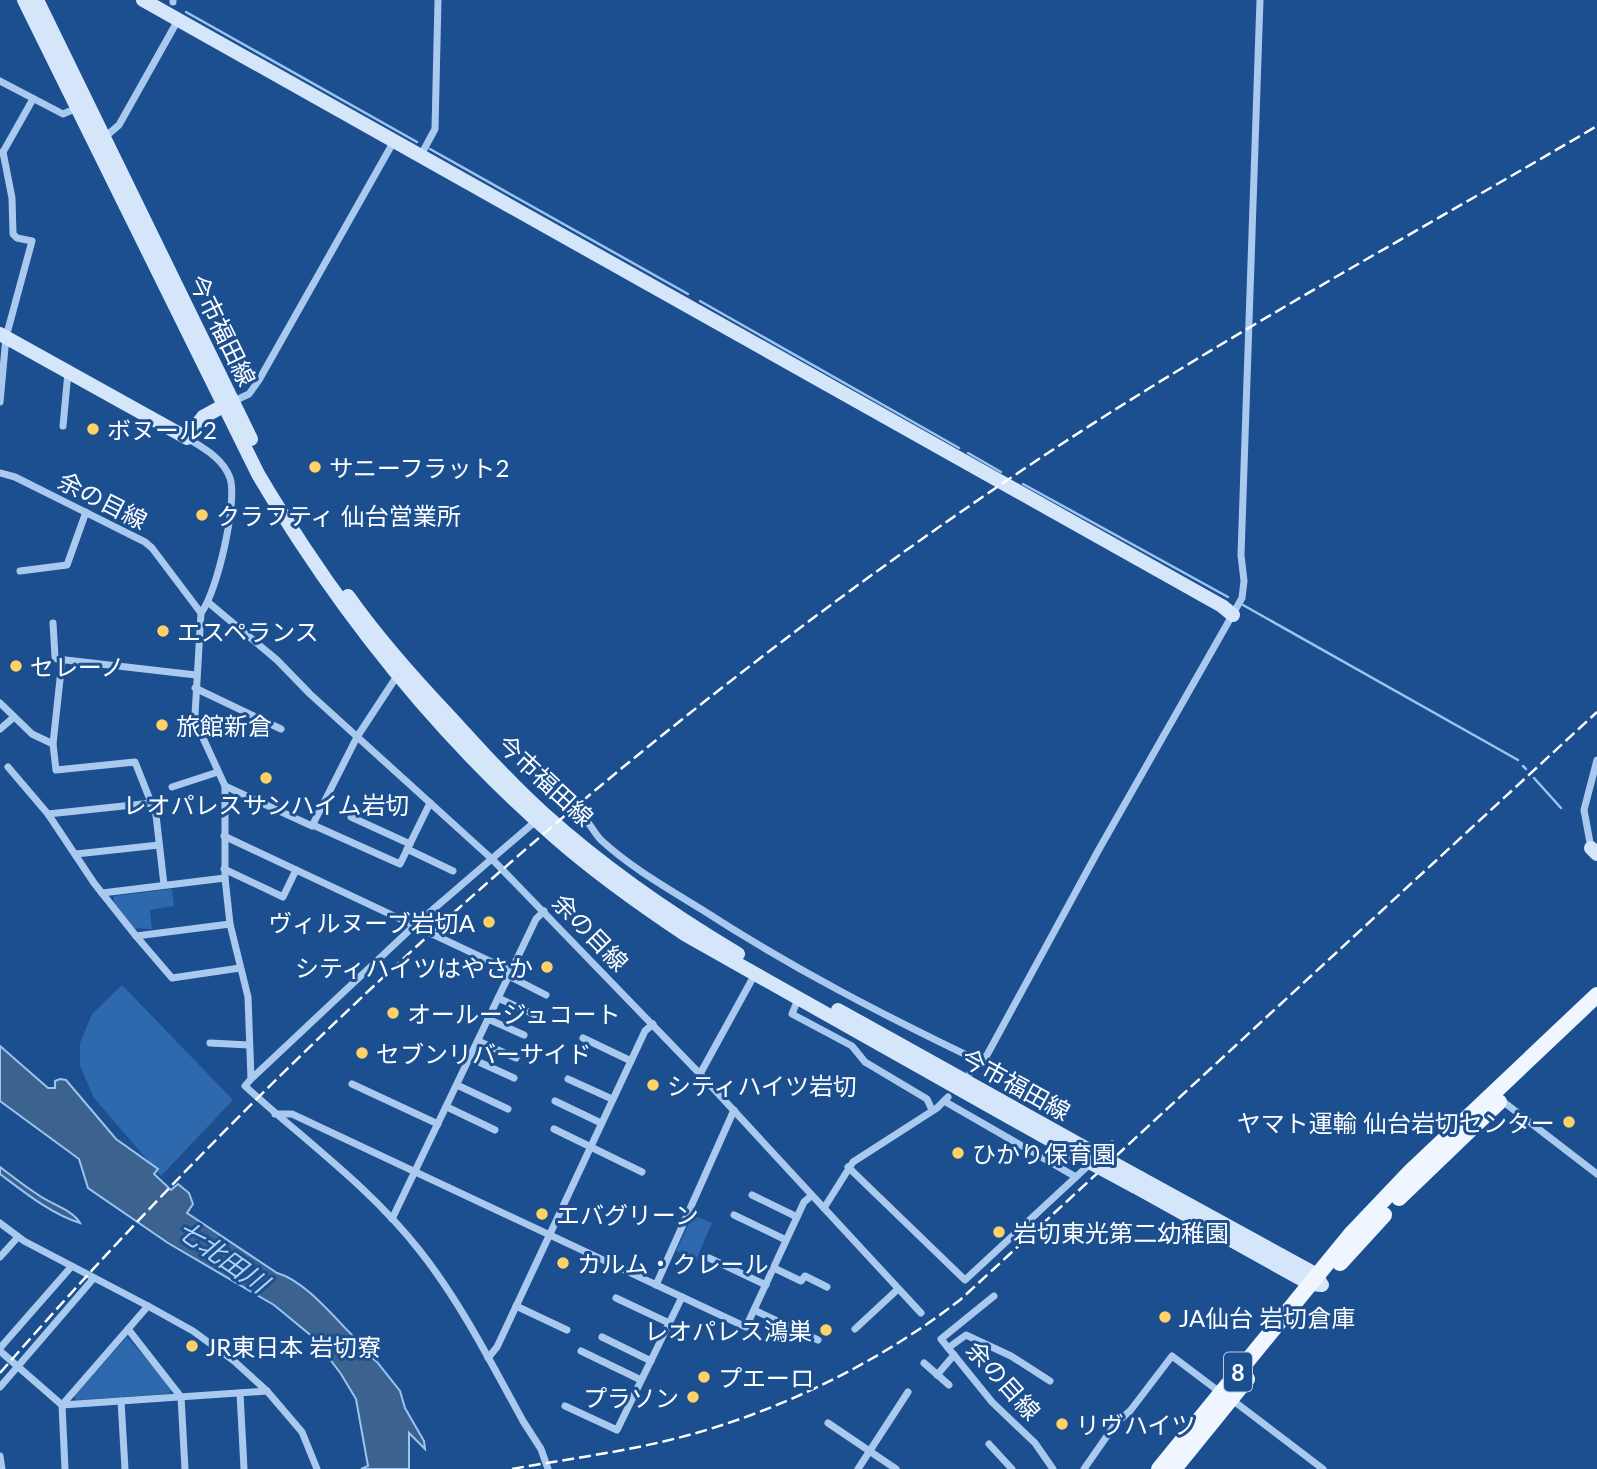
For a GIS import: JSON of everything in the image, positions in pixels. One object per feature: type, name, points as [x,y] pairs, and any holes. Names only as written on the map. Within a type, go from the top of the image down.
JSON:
[{"type":"main road","name":"今市福田線","points":[[24,0],[228,404],[265,470],[298,525],[357,609],[401,665],[543,813],[642,892],[693,927],[1088,1155]]},
{"type":"main road","name":"今市福田線","points":[[37,0],[105,137],[258,474],[297,540],[352,619],[397,676],[484,771],[555,838],[686,936],[1316,1282]]},
{"type":"main road","points":[[144,0],[173,7],[394,141],[1222,606],[1233,615]]},
{"type":"main road","points":[[3,336],[187,438]]},
{"type":"main road","name":"今市福田線","points":[[187,438],[203,416],[228,404]]},
{"type":"main road","name":"8","points":[[1497,1097],[1597,995]]},
{"type":"main road","name":"8","points":[[1174,1469],[1226,1396],[1351,1234],[1411,1171],[1597,1009]]},
{"type":"main road","name":"8","points":[[1159,1469],[1226,1396]]},
{"type":"street","points":[[421,155],[435,129],[439,0]]},
{"type":"street","points":[[970,1073],[981,1062],[1233,615],[1244,590],[1241,555],[1260,0]]},
{"type":"street","points":[[105,137],[119,125],[173,7]]},
{"type":"street","points":[[0,80],[63,114],[77,108]]},
{"type":"street","points":[[0,402],[3,336],[32,241],[17,239],[13,234],[12,198],[2,153],[33,99]]},
{"type":"street","points":[[228,404],[249,394],[259,380],[394,141]]},
{"type":"street","points":[[63,426],[68,372]]},
{"type":"street","points":[[187,438],[219,462],[230,478],[232,490],[224,547],[205,608],[196,675],[195,715],[225,786],[224,869],[230,924],[248,997],[251,1079]]},
{"type":"street","name":"余の目線","points":[[0,473],[15,477],[145,542],[205,608],[277,660],[357,737],[492,859],[540,914],[649,1027],[700,1073],[732,1115],[809,1198],[824,1208],[921,1313]]},
{"type":"street","points":[[20,571],[67,565],[86,512]]},
{"type":"street","points":[[53,623],[55,657],[62,661],[196,675]]},
{"type":"street","points":[[62,661],[53,744],[56,770],[135,762],[156,815],[164,886]]},
{"type":"street","points":[[313,825],[357,737],[397,676]]},
{"type":"street","points":[[195,688],[281,729]]},
{"type":"street","points":[[0,704],[32,734],[53,744]]},
{"type":"street","points":[[0,729],[14,716]]},
{"type":"street","points":[[1594,851],[1584,810],[1597,760]]},
{"type":"street","points":[[8,768],[48,814],[102,893],[172,978],[240,968]]},
{"type":"street","points":[[172,787],[218,772]]},
{"type":"street","points":[[225,786],[400,864],[430,803]]},
{"type":"street","points":[[48,814],[152,803]]},
{"type":"street","points":[[581,815],[589,822],[598,838],[655,881],[734,930],[846,996],[981,1062]]},
{"type":"street","points":[[351,817],[453,871]]},
{"type":"street","points":[[537,820],[415,925],[244,1086],[350,1176],[420,1251],[452,1296],[523,1421],[536,1438],[548,1469]]},
{"type":"street","points":[[224,836],[415,925],[510,973],[546,995]]},
{"type":"street","points":[[76,854],[159,845]]},
{"type":"street","points":[[224,869],[283,897],[296,870]]},
{"type":"street","points":[[102,893],[225,878]]},
{"type":"street","points":[[393,1219],[540,914]]},
{"type":"street","points":[[136,936],[230,924]]},
{"type":"street","points":[[700,1073],[755,974]]},
{"type":"street","points":[[498,998],[540,1017]]},
{"type":"street","points":[[798,999],[792,1013],[852,1046],[865,1062],[927,1099],[932,1110]]},
{"type":"street","points":[[488,1019],[524,1035]]},
{"type":"street","points":[[488,1358],[497,1347],[612,1099],[649,1027]]},
{"type":"street","points":[[583,1038],[631,1060]]},
{"type":"street","points":[[478,1041],[516,1058]]},
{"type":"street","points":[[209,1043],[249,1045]]},
{"type":"street","points":[[470,1058],[514,1078]]},
{"type":"street","points":[[568,1079],[612,1099]]},
{"type":"street","points":[[352,1084],[438,1124]]},
{"type":"street","points":[[457,1085],[508,1109]]},
{"type":"street","points":[[1497,1097],[1597,1174]]},
{"type":"street","points":[[824,1208],[848,1167],[946,1099],[1076,1177]]},
{"type":"street","points":[[555,1101],[601,1123]]},
{"type":"street","points":[[447,1107],[495,1130]]},
{"type":"street","points":[[275,1114],[292,1114],[746,1327],[797,1217],[809,1198]]},
{"type":"street","points":[[656,1285],[732,1115]]},
{"type":"street","points":[[554,1129],[642,1172]]},
{"type":"street","points":[[848,1167],[965,1280],[1112,1144]]},
{"type":"street","points":[[752,1195],[797,1217]]},
{"type":"street","points":[[734,1215],[786,1240]]},
{"type":"street","points":[[0,1223],[18,1237],[71,1267],[193,1331],[234,1361],[267,1391],[302,1432],[317,1469]]},
{"type":"street","points":[[0,1257],[18,1237]]},
{"type":"street","points":[[709,1258],[766,1285]]},
{"type":"street","points":[[71,1267],[0,1349],[62,1405],[267,1391]]},
{"type":"street","points":[[774,1268],[801,1281],[804,1276],[827,1287]]},
{"type":"street","points":[[0,1387],[93,1279]]},
{"type":"street","points":[[855,1329],[898,1289]]},
{"type":"street","name":"余の目線","points":[[994,1296],[941,1339],[992,1402],[1035,1443],[1053,1469]]},
{"type":"street","points":[[565,1406],[617,1430],[682,1297]]},
{"type":"street","points":[[616,1298],[669,1323]]},
{"type":"street","points":[[65,1469],[62,1405],[148,1306]]},
{"type":"street","points":[[516,1306],[567,1330]]},
{"type":"street","points":[[754,1310],[818,1340]]},
{"type":"street","points":[[128,1329],[181,1397],[185,1469]]},
{"type":"street","points":[[937,1375],[951,1352],[966,1335],[1011,1356],[1051,1381]]},
{"type":"street","points":[[602,1337],[651,1361]]},
{"type":"street","points":[[581,1351],[641,1380]]},
{"type":"street","points":[[1084,1469],[1116,1423],[1130,1411],[1172,1356],[1323,1469]]},
{"type":"street","points":[[924,1363],[949,1385]]},
{"type":"street","points":[[858,1469],[908,1392]]},
{"type":"street","points":[[240,1393],[244,1469]]},
{"type":"street","points":[[121,1401],[125,1469]]},
{"type":"street","points":[[828,1423],[872,1450],[896,1469]]},
{"type":"street","points":[[989,1444],[1012,1469]]},
{"type":"street","points":[[0,1456],[2,1469]]},
{"type":"shaded area","points":[[172,889],[174,906],[150,910],[152,929],[134,928],[114,902],[114,896]]},
{"type":"shaded area","points":[[122,985],[233,1100],[161,1176],[94,1098],[80,1066],[80,1043],[92,1014]]},
{"type":"shaded area","points":[[693,1215],[712,1223],[696,1260],[676,1251]]},
{"type":"shaded area","points":[[127,1337],[172,1388],[169,1394],[76,1400],[74,1396]]},
{"type":"water","name":"七北田川","points":[[0,1046],[48,1088],[55,1088],[55,1081],[66,1080],[116,1139],[158,1169],[154,1174],[171,1190],[178,1184],[189,1193],[193,1204],[187,1213],[277,1273],[299,1284],[330,1312],[400,1391],[405,1408],[424,1441],[425,1449],[409,1433],[409,1469],[361,1469],[368,1466],[356,1399],[314,1338],[274,1305],[168,1243],[88,1188],[79,1159],[0,1101]]},
{"type":"water","points":[[0,1167],[42,1198],[72,1214],[80,1223],[28,1195],[0,1174]]},
{"type":"waterway","points":[[186,12],[417,142]]},
{"type":"waterway","points":[[430,149],[688,294]]},
{"type":"waterway","points":[[700,301],[959,448]]},
{"type":"waterway","points":[[968,453],[1001,472]]},
{"type":"waterway","points":[[1023,484],[1228,597]]},
{"type":"waterway","points":[[1243,605],[1518,760]]},
{"type":"waterway","points":[[1523,766],[1526,769]]},
{"type":"waterway","points":[[1534,778],[1561,808]]},
{"type":"railway","points":[[0,1373],[118,1242],[241,1115],[368,992],[499,873],[633,759],[772,649],[914,545],[1126,403],[1259,322],[1597,126]]},
{"type":"railway","points":[[512,1469],[643,1446],[727,1423],[810,1391],[850,1371],[925,1325],[960,1300],[1597,712]]},
{"type":"place","name":"ボヌール2","points":[[93,429]]},
{"type":"place","name":"サニーフラット2","points":[[315,467]]},
{"type":"place","name":"クラフティ 仙台営業所","points":[[202,515]]},
{"type":"place","name":"エスペランス","points":[[163,631]]},
{"type":"place","name":"セレーノ","points":[[16,666]]},
{"type":"place","name":"旅館新倉","points":[[162,725]]},
{"type":"place","name":"レオパレスサンハイム岩切","points":[[266,778]]},
{"type":"place","name":"ヴィルヌーブ岩切A","points":[[489,922]]},
{"type":"place","name":"シティハイツはやさか","points":[[547,967]]},
{"type":"place","name":"オールージュコート","points":[[393,1013]]},
{"type":"place","name":"セブンリバーサイド","points":[[362,1053]]},
{"type":"place","name":"シティハイツ岩切","points":[[653,1085]]},
{"type":"place","name":"ヤマト運輸 仙台岩切センター","points":[[1569,1122]]},
{"type":"place","name":"ひかり保育園","points":[[958,1153]]},
{"type":"place","name":"エバグリーン","points":[[542,1214]]},
{"type":"place","name":"岩切東光第二幼稚園","points":[[999,1232]]},
{"type":"place","name":"カルム・クレール","points":[[563,1263]]},
{"type":"place","name":"JA仙台 岩切倉庫","points":[[1165,1317]]},
{"type":"place","name":"レオパレス鴻巣","points":[[826,1330]]},
{"type":"place","name":"JR東日本 岩切寮","points":[[192,1346]]},
{"type":"place","name":"プエーロ","points":[[704,1377]]},
{"type":"place","name":"プラソン","points":[[693,1397]]},
{"type":"place","name":"リヴハイツ","points":[[1062,1424]]}]
